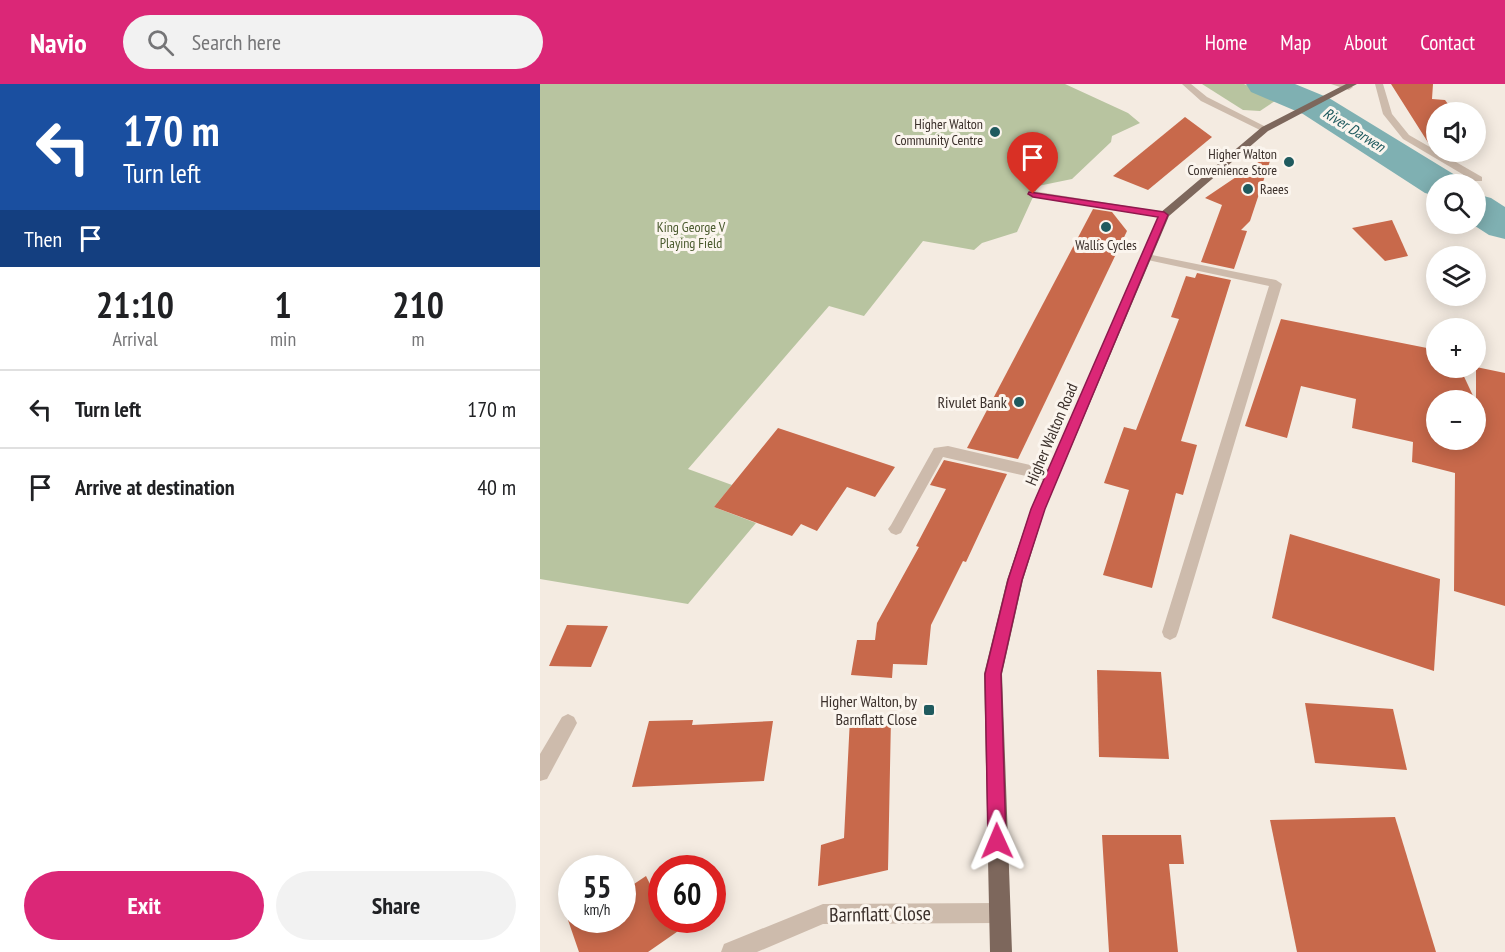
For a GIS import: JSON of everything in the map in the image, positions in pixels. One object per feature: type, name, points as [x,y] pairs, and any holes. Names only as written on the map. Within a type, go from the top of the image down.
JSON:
[{"type":"main road","name":"Higher Walton Road","points":[[1001,952],[993,674],[1015,580],[1038,509],[1164,215],[1265,129],[1344,86]]},
{"type":"street","points":[[1186,84],[1204,99],[1265,129]]},
{"type":"street","points":[[1379,84],[1388,114],[1407,137],[1470,174]]},
{"type":"street","points":[[1033,194],[1164,215]]},
{"type":"street","points":[[1147,257],[1276,284],[1170,632]]},
{"type":"street","points":[[896,529],[939,452],[948,451],[1052,476]]},
{"type":"street","points":[[540,772],[568,723]]},
{"type":"street","name":"Barnflatt Close","points":[[732,952],[823,914],[999,913]]},
{"type":"green space","name":"King George V Playing Field","points":[[540,84],[1065,84],[1128,113],[1140,123],[1112,136],[1111,142],[1072,179],[1038,186],[1017,232],[982,243],[974,250],[923,241],[864,316],[829,306],[688,469],[732,485],[714,507],[756,523],[688,604],[540,579]]},
{"type":"green space","points":[[1202,84],[1244,84],[1278,99],[1260,111],[1243,110]]},
{"type":"building","points":[[1391,84],[1433,84],[1432,99],[1446,102],[1426,102],[1426,139]]},
{"type":"building","points":[[1185,117],[1212,137],[1148,190],[1113,176]]},
{"type":"building","points":[[1273,152],[1250,221],[1241,230],[1247,231],[1234,269],[1201,262],[1222,205],[1205,198]]},
{"type":"building","points":[[1093,209],[1112,212],[1127,231],[1018,459],[967,448]]},
{"type":"building","points":[[1392,220],[1408,256],[1385,261],[1352,228]]},
{"type":"building","points":[[1197,273],[1231,280],[1181,441],[1197,445],[1183,495],[1176,493],[1152,588],[1103,575],[1129,490],[1104,483],[1124,427],[1136,430],[1179,319],[1171,317],[1186,276],[1195,278]]},
{"type":"building","points":[[1281,319],[1426,348],[1426,378],[1465,378],[1470,390],[1426,390],[1426,450],[1486,450],[1486,390],[1476,390],[1476,378],[1486,378],[1486,369],[1505,373],[1505,606],[1454,591],[1455,473],[1412,462],[1413,442],[1352,428],[1356,399],[1301,386],[1287,438],[1245,426]]},
{"type":"building","points":[[778,428],[895,467],[875,497],[847,487],[817,531],[801,524],[792,536],[714,507]]},
{"type":"building","points":[[944,460],[1007,474],[966,562],[963,561],[931,625],[927,665],[893,664],[892,678],[851,675],[857,640],[875,640],[877,623],[919,547],[916,546],[946,489],[930,485]]},
{"type":"building","points":[[1290,534],[1440,579],[1434,671],[1272,618]]},
{"type":"building","points":[[567,625],[608,626],[591,667],[549,666]]},
{"type":"building","points":[[1097,670],[1161,672],[1169,759],[1099,757]]},
{"type":"building","points":[[1305,703],[1393,709],[1407,770],[1315,763]]},
{"type":"building","points":[[891,717],[888,870],[818,886],[821,845],[844,838],[850,718]]},
{"type":"building","points":[[693,720],[692,725],[773,721],[764,781],[632,787],[649,721]]},
{"type":"building","points":[[1395,817],[1436,952],[1297,952],[1270,820]]},
{"type":"building","points":[[1102,835],[1181,835],[1184,864],[1169,864],[1178,952],[1109,952]]},
{"type":"building","points":[[646,876],[648,880],[648,933],[675,933],[648,952],[579,952],[572,933],[636,933],[636,883]]},
{"type":"waterway","name":"River Darwen","points":[[1264,84],[1316,106],[1426,175]]},
{"type":"waterway","name":"River Darwen","points":[[1486,214],[1505,226]]},
{"type":"place","name":"Higher Walton Community Centre","points":[[995,132]]},
{"type":"place","name":"Higher Walton Convenience Store","points":[[1289,162]]},
{"type":"place","name":"Raees","points":[[1248,189]]},
{"type":"place","name":"Wallis Cycles","points":[[1106,227]]},
{"type":"place","name":"Rivulet Bank","points":[[1019,402]]},
{"type":"place","name":"Higher Walton, by Barnflatt Close","points":[[929,710]]},
{"type":"route","points":[[997,841],[993,674],[1015,580],[1038,509],[1164,215],[1033,194]]}]
